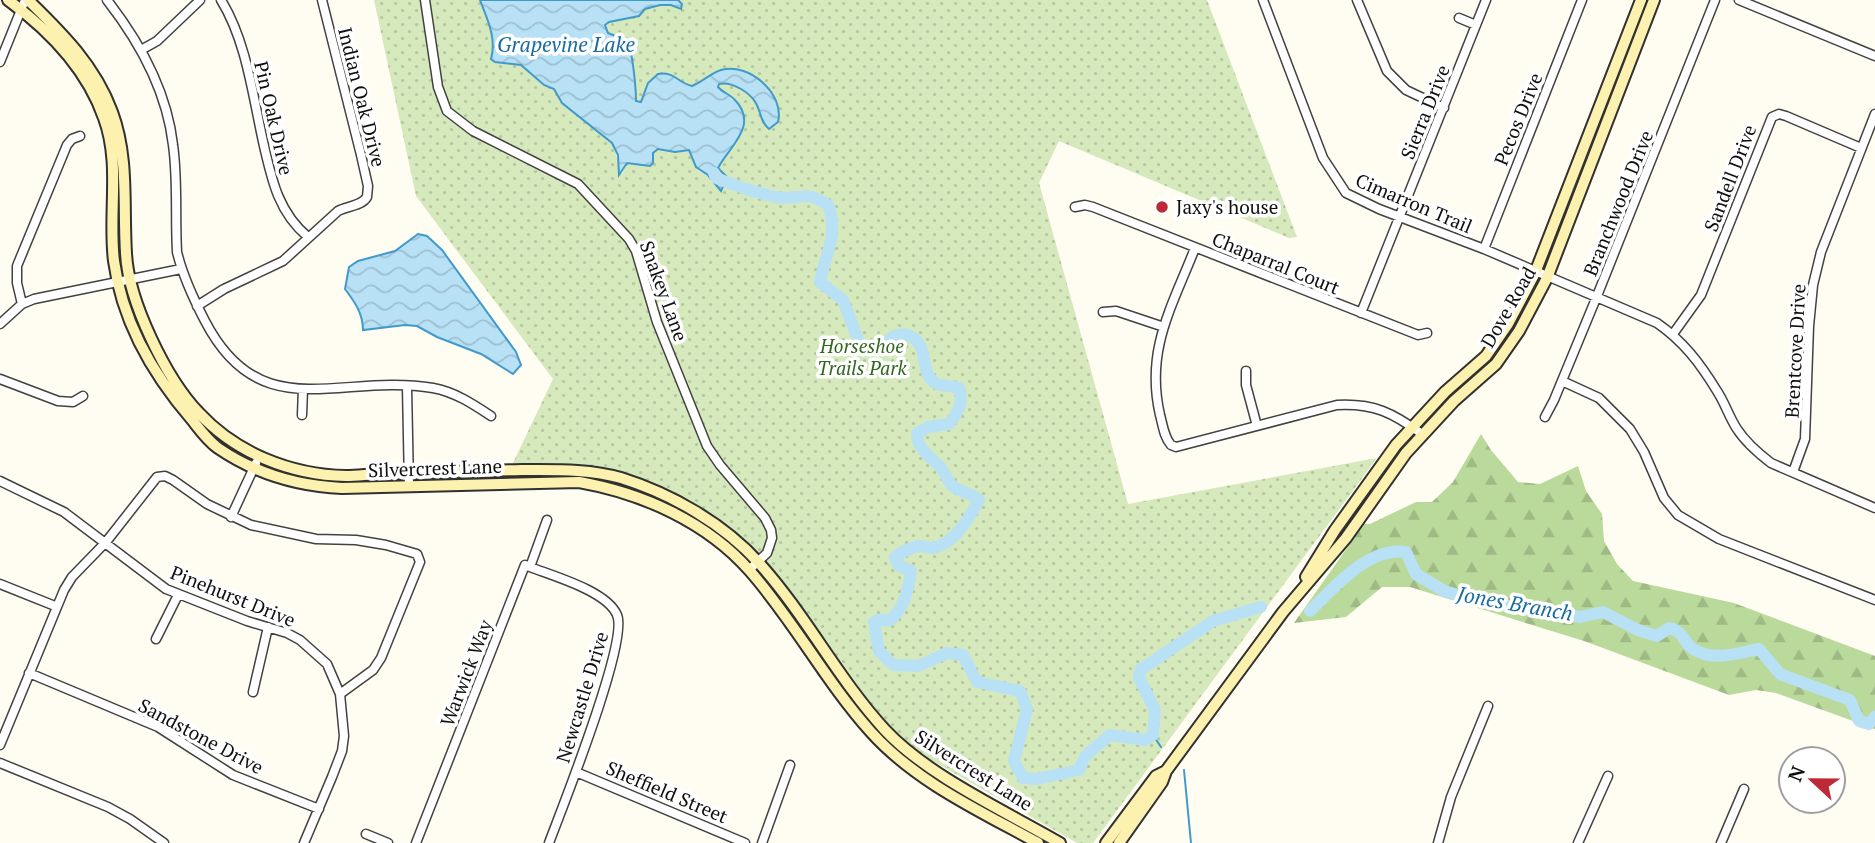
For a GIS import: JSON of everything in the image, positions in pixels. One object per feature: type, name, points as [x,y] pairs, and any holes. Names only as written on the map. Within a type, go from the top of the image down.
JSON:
[{"type":"street","name":"Silvercrest Lane","points":[[8,0],[25,3],[68,55],[92,91],[105,120],[113,169],[113,247],[123,281],[129,320],[170,395],[217,447],[272,477],[312,486],[559,481],[595,485],[650,502],[687,520],[724,546],[749,570],[870,732],[898,758],[935,785],[1038,843]]},
{"type":"street","points":[[107,0],[141,50],[151,71],[173,143],[177,252],[181,269],[197,306],[228,358],[241,370],[268,383],[303,389],[407,387],[442,390],[470,402],[491,416]]},
{"type":"street","points":[[141,50],[157,41],[200,0]]},
{"type":"street","name":"Pin Oak Drive","points":[[221,0],[238,34],[275,192],[290,219],[308,237]]},
{"type":"street","name":"Indian Oak Drive","points":[[308,237],[338,211],[365,201],[368,186],[322,0]]},
{"type":"street","name":"Snakey Lane","points":[[425,0],[438,87],[447,111],[473,131],[578,184],[629,239],[636,251],[657,322],[707,446],[771,530],[770,548],[749,570]]},
{"type":"street","name":"Cimarron Trail","points":[[1263,0],[1316,141],[1330,171],[1346,192],[1657,323],[1673,334],[1693,354],[1719,392],[1737,429],[1746,441],[1771,463],[1875,508]]},
{"type":"street","points":[[1357,0],[1387,71],[1406,90],[1444,108]]},
{"type":"street","name":"Sierra Drive","points":[[1361,313],[1486,0]]},
{"type":"street","name":"Pecos Drive","points":[[1484,249],[1582,0]]},
{"type":"street","name":"Dove Road","points":[[1119,843],[1162,782],[1166,771],[1283,612],[1335,530],[1412,426],[1445,391],[1486,356],[1508,324],[1535,272],[1641,0]]},
{"type":"street","name":"Dove Road","points":[[1283,612],[1346,538],[1422,433],[1496,364],[1520,331],[1546,278],[1654,0]]},
{"type":"street","name":"Branchwood Drive","points":[[1545,416],[1597,296],[1715,0]]},
{"type":"street","points":[[1740,0],[1875,56]]},
{"type":"street","points":[[0,62],[25,3]]},
{"type":"street","points":[[1459,18],[1476,25]]},
{"type":"street","name":"Sandell Drive","points":[[1673,334],[1701,295],[1772,117],[1779,114],[1786,116],[1861,148]]},
{"type":"street","name":"Brentcove Drive","points":[[1793,472],[1805,439],[1813,285],[1821,252],[1875,114]]},
{"type":"street","points":[[22,304],[17,283],[17,266],[67,145],[80,136]]},
{"type":"street","name":"Chaparral Court","points":[[1075,207],[1093,207],[1418,335],[1427,333]]},
{"type":"street","points":[[197,306],[283,261],[308,237]]},
{"type":"street","points":[[1195,248],[1164,327],[1155,360],[1159,409],[1165,434],[1171,445],[1176,447],[1337,405],[1354,404],[1389,412],[1422,433]]},
{"type":"street","points":[[0,324],[22,304],[50,295],[181,269]]},
{"type":"street","name":"Silvercrest Lane","points":[[123,281],[158,350],[187,399],[216,429],[235,444],[259,457],[310,472],[346,476],[590,471],[621,478],[693,510],[732,537],[758,562],[872,715],[895,740],[943,776],[1060,843]]},
{"type":"street","points":[[1103,312],[1116,311],[1164,327]]},
{"type":"street","points":[[1246,371],[1246,385],[1257,426]]},
{"type":"street","points":[[0,379],[58,401],[73,402],[83,396]]},
{"type":"street","points":[[1562,381],[1580,387],[1609,405],[1639,442],[1657,484],[1671,508],[1687,521],[1719,540],[1875,600]]},
{"type":"street","points":[[407,387],[409,486]]},
{"type":"street","points":[[302,415],[303,389]]},
{"type":"street","points":[[1445,391],[1454,401]]},
{"type":"street","points":[[230,517],[259,457]]},
{"type":"street","points":[[0,745],[55,606],[72,577],[106,542],[156,477],[164,476],[230,517],[251,525],[294,536],[386,545],[411,551],[419,556],[420,562],[377,666],[340,694]]},
{"type":"street","name":"Pinehurst Drive","points":[[0,481],[64,512],[178,595],[300,640],[327,664],[340,694],[344,719],[342,751],[304,843]]},
{"type":"street","name":"Warwick Way","points":[[416,843],[525,565],[530,567],[547,520]]},
{"type":"street","name":"Newcastle Drive","points":[[530,567],[600,597],[619,618],[620,628],[615,652],[576,772],[549,843]]},
{"type":"street","points":[[0,583],[55,606]]},
{"type":"street","points":[[156,639],[178,595]]},
{"type":"street","points":[[253,692],[268,627]]},
{"type":"street","name":"Sandstone Drive","points":[[29,673],[158,727],[233,775],[319,809]]},
{"type":"street","points":[[1438,843],[1451,797],[1488,706]]},
{"type":"street","points":[[0,763],[107,807],[130,819],[164,843]]},
{"type":"street","points":[[762,843],[790,765]]},
{"type":"street","name":"Dove Road","points":[[1106,843],[1156,776],[1166,771]]},
{"type":"street","name":"Sheffield Street","points":[[576,772],[745,843]]},
{"type":"street","points":[[1578,843],[1608,776]]},
{"type":"street","points":[[1721,843],[1744,789]]},
{"type":"street","points":[[366,834],[388,843]]},
{"type":"green space","name":"Horseshoe Trails Park","points":[[374,0],[480,0],[492,32],[492,59],[496,62],[521,65],[544,85],[554,89],[562,103],[611,143],[622,174],[627,163],[653,163],[653,153],[658,149],[675,152],[689,150],[699,171],[708,175],[711,182],[720,172],[718,168],[730,95],[717,87],[719,84],[736,86],[750,95],[764,126],[779,109],[771,92],[714,74],[692,86],[679,79],[648,83],[641,102],[638,103],[635,101],[635,78],[630,53],[623,41],[605,28],[609,22],[651,7],[682,4],[678,0],[1207,0],[1297,237],[1289,238],[1059,141],[1039,183],[1128,504],[1377,458],[1093,843],[1077,843],[931,760],[898,736],[865,698],[771,569],[742,540],[700,507],[663,487],[601,468],[512,465],[553,379],[416,196]]},
{"type":"green space","points":[[1481,434],[1518,482],[1540,484],[1578,466],[1586,491],[1602,514],[1604,541],[1617,564],[1633,581],[1734,603],[1875,656],[1875,729],[1776,693],[1756,690],[1729,695],[1584,641],[1410,587],[1382,587],[1346,617],[1294,623],[1364,524],[1370,524],[1416,502],[1432,502],[1453,482]]},
{"type":"water","name":"Grapevine Lake","points":[[480,0],[678,0],[682,4],[681,9],[660,5],[645,9],[639,16],[605,25],[608,33],[624,41],[630,49],[636,101],[641,102],[648,83],[658,74],[668,74],[692,86],[717,71],[732,69],[743,71],[763,82],[776,101],[778,122],[769,129],[749,94],[733,85],[719,84],[718,87],[731,96],[742,109],[744,118],[740,135],[718,168],[727,177],[721,191],[708,175],[696,167],[689,150],[675,152],[658,149],[653,153],[653,163],[650,166],[627,163],[619,175],[618,155],[612,143],[562,103],[554,89],[544,85],[521,65],[495,62],[491,59],[492,36]]},
{"type":"water","points":[[418,234],[427,236],[442,250],[516,352],[521,365],[513,374],[481,354],[417,326],[363,330],[360,313],[345,289],[349,267],[358,261],[395,251]]},
{"type":"waterway","name":"Jones Branch","points":[[714,173],[716,178],[753,191],[785,198],[808,196],[829,206],[832,236],[820,282],[843,300],[862,350],[876,349],[895,336],[907,335],[919,344],[931,379],[937,384],[959,388],[959,407],[949,424],[928,427],[917,433],[918,439],[922,449],[942,469],[952,485],[979,500],[960,530],[947,542],[932,548],[914,547],[895,557],[898,565],[911,571],[907,591],[899,610],[890,620],[874,622],[879,651],[893,665],[918,666],[947,653],[963,655],[977,682],[1020,691],[1027,709],[1014,761],[1023,778],[1037,779],[1079,770],[1085,756],[1110,735],[1145,740],[1153,735],[1155,710],[1139,678],[1140,670],[1213,621],[1261,607]]},
{"type":"waterway","name":"Jones Branch","points":[[1310,611],[1342,580],[1366,562],[1379,555],[1406,552],[1416,574],[1444,591],[1487,603],[1580,617],[1603,612],[1638,630],[1657,636],[1669,628],[1674,630],[1681,634],[1693,649],[1709,655],[1759,649],[1780,674],[1850,700],[1859,721],[1869,724],[1875,717]]},
{"type":"waterway","points":[[1153,735],[1161,747]]},
{"type":"waterway","points":[[1184,770],[1191,843]]},
{"type":"place","name":"Jaxy's house","points":[[1162,207]]}]
